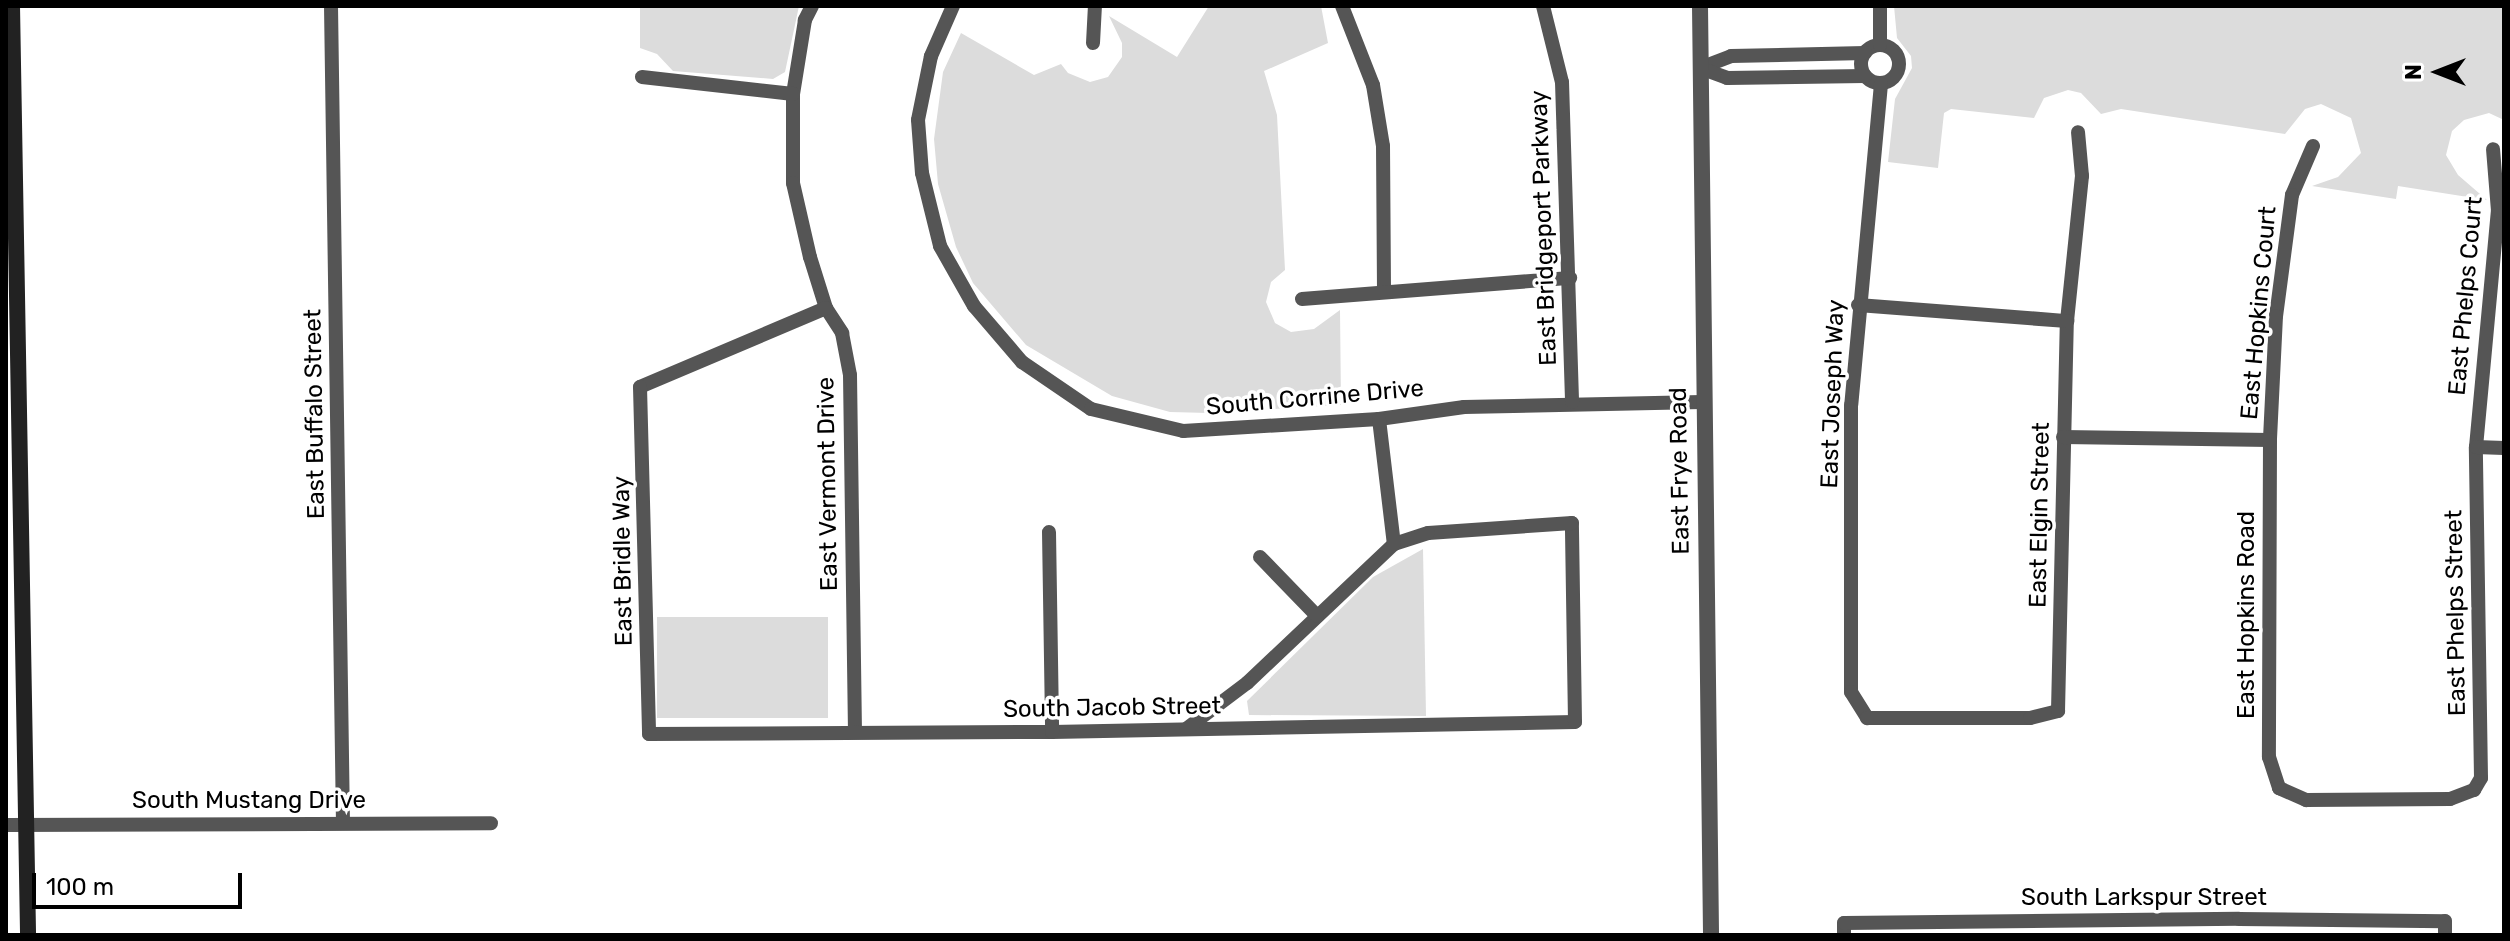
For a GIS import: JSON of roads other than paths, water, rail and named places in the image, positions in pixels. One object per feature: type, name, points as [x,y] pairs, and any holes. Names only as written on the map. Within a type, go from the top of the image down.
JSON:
[{"type":"main road","points":[[12,6],[28,935]]},
{"type":"street","name":"East Buffalo Street","points":[[331,6],[343,822]]},
{"type":"street","name":"East Vermont Drive","points":[[812,6],[805,20],[793,94],[793,183],[826,308],[842,333],[850,375],[855,732]]},
{"type":"street","name":"South Corrine Drive","points":[[953,6],[931,56],[920,98],[922,173],[940,246],[974,306],[1022,362],[1091,409],[1183,431],[1379,419],[1464,407],[1572,402],[1702,402]]},
{"type":"street","points":[[1093,43],[1095,6]]},
{"type":"street","points":[[1342,6],[1373,85],[1383,146],[1384,289]]},
{"type":"street","name":"East Bridgeport Parkway","points":[[1543,6],[1562,82],[1572,402]]},
{"type":"street","name":"East Frye Road","points":[[1700,6],[1702,402],[1711,935]]},
{"type":"street","points":[[1700,68],[1731,56],[1865,53],[1880,45],[1880,6]]},
{"type":"street","name":"East Joseph Way","points":[[1880,45],[1895,51],[1900,66],[1895,76],[1881,84],[1858,305],[1851,405],[1851,692],[1857,707],[1879,720],[2030,718],[2058,711]]},
{"type":"street","points":[[1865,53],[1865,76]]},
{"type":"street","points":[[1700,68],[1727,78],[1865,76],[1881,84]]},
{"type":"street","points":[[642,77],[793,94]]},
{"type":"street","name":"East Elgin Street","points":[[2058,711],[2067,321],[2082,176],[2078,132]]},
{"type":"street","name":"East Hopkins Court","points":[[2270,440],[2276,316],[2292,195],[2313,146]]},
{"type":"street","name":"East Phelps Court","points":[[2476,447],[2478,381],[2498,211],[2493,149]]},
{"type":"street","points":[[1302,299],[1384,289],[1570,278]]},
{"type":"street","points":[[1858,305],[2067,321]]},
{"type":"street","name":"East Bridle Way","points":[[649,734],[640,387],[826,308]]},
{"type":"street","points":[[1186,729],[1247,683],[1394,544],[1379,419]]},
{"type":"street","points":[[2063,437],[2270,440]]},
{"type":"street","name":"East Hopkins Road","points":[[2270,440],[2269,757],[2279,788],[2306,800],[2450,799],[2474,790],[2481,778]]},
{"type":"street","points":[[2476,447],[2504,448]]},
{"type":"street","name":"East Phelps Street","points":[[2476,447],[2481,778]]},
{"type":"street","name":"South Jacob Street","points":[[649,734],[1052,732],[1575,722],[1572,523],[1428,533],[1394,544]]},
{"type":"street","points":[[1049,532],[1052,732]]},
{"type":"street","points":[[1260,557],[1317,616]]},
{"type":"street","name":"South Mustang Drive","points":[[6,825],[491,823]]},
{"type":"street","points":[[2239,919],[2240,935]]},
{"type":"street","name":"South Larkspur Street","points":[[1844,929],[2040,928],[2239,919],[2445,928]]}]
